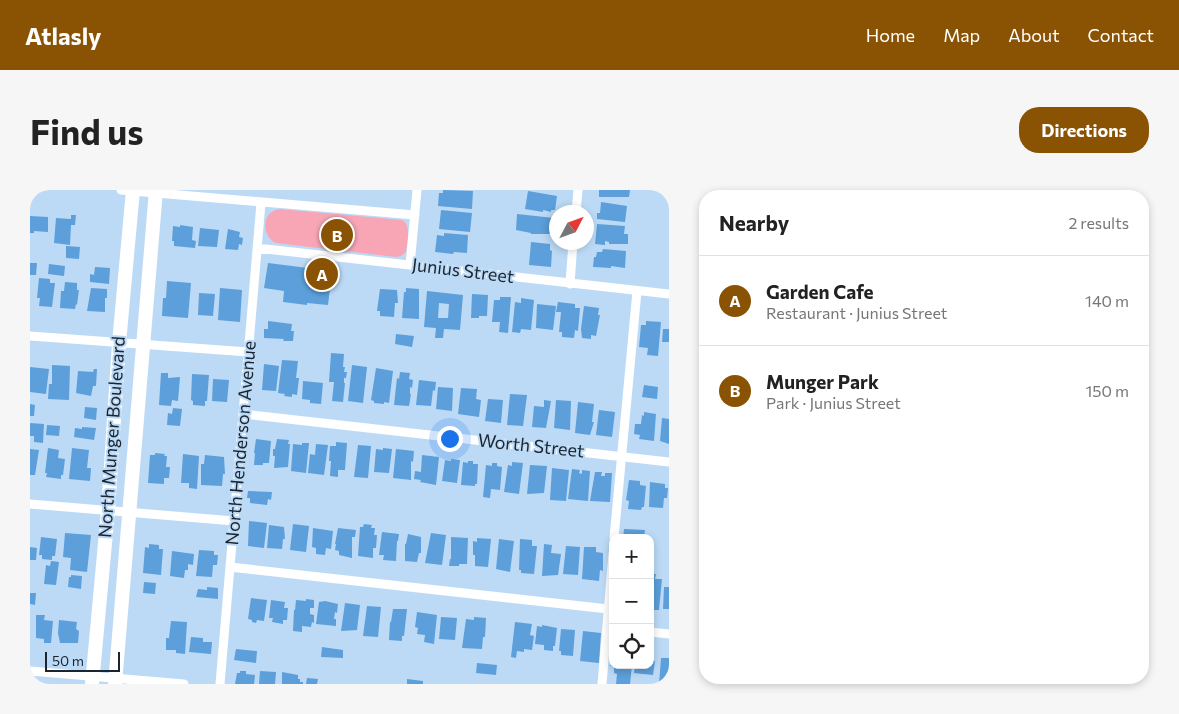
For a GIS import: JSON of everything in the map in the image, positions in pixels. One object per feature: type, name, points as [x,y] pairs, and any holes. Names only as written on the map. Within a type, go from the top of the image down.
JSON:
[{"type":"main road","name":"North Munger Boulevard","points":[[92,680],[108,511],[129,190]]},
{"type":"main road","name":"North Munger Boulevard","points":[[115,681],[156,192]]},
{"type":"street","points":[[129,190],[261,203],[415,214]]},
{"type":"street","points":[[410,265],[418,190]]},
{"type":"street","points":[[577,205],[578,190]]},
{"type":"street","name":"North Henderson Avenue","points":[[220,684],[261,203]]},
{"type":"street","name":"Junius Street","points":[[258,248],[669,294]]},
{"type":"street","points":[[570,284],[572,250]]},
{"type":"street","points":[[614,534],[636,291]]},
{"type":"street","points":[[30,336],[248,352]]},
{"type":"street","name":"Worth Street","points":[[243,414],[669,462]]},
{"type":"street","points":[[30,504],[234,521]]},
{"type":"street","points":[[230,567],[608,608]]},
{"type":"street","points":[[610,624],[608,608],[611,579]]},
{"type":"street","points":[[654,632],[669,634]]},
{"type":"street","points":[[602,684],[609,634]]},
{"type":"street","points":[[30,671],[92,680],[184,684]]},
{"type":"shaded area","points":[[280,209],[402,220],[405,222],[408,230],[406,252],[396,257],[276,243],[268,235],[265,224],[269,214]]},
{"type":"building","points":[[443,190],[473,191],[472,209],[438,206],[439,193],[443,193]]},
{"type":"building","points":[[599,190],[630,190],[629,197],[599,197]]},
{"type":"building","points":[[528,191],[557,196],[556,205],[549,205],[549,212],[525,209]]},
{"type":"building","points":[[601,202],[627,206],[625,222],[597,219],[597,213],[600,213]]},
{"type":"building","points":[[441,210],[472,213],[470,232],[439,229]]},
{"type":"building","points":[[517,214],[549,217],[549,234],[531,234],[516,230]]},
{"type":"building","points":[[71,215],[76,215],[75,225],[71,225],[70,245],[54,243],[56,218],[71,219]]},
{"type":"building","points":[[30,216],[48,217],[48,232],[34,231],[34,233],[30,233]]},
{"type":"building","points":[[597,224],[625,226],[624,234],[628,234],[628,244],[609,244],[609,242],[605,241],[605,245],[595,244]]},
{"type":"building","points":[[180,225],[193,227],[192,240],[196,241],[195,248],[174,246],[174,241],[172,241],[173,226],[180,227]]},
{"type":"building","points":[[200,228],[219,230],[217,247],[198,246]]},
{"type":"building","points":[[228,229],[240,232],[239,237],[243,238],[242,245],[239,244],[238,250],[225,249]]},
{"type":"building","points":[[444,233],[468,235],[467,253],[435,252],[437,235],[444,236]]},
{"type":"building","points":[[531,242],[549,244],[549,250],[552,251],[551,267],[529,265]]},
{"type":"building","points":[[66,246],[80,247],[79,259],[66,258]]},
{"type":"building","points":[[603,249],[626,251],[625,268],[611,266],[611,268],[593,267],[594,257],[596,257],[597,252],[602,252]]},
{"type":"building","points":[[30,263],[37,263],[36,275],[30,275]]},
{"type":"building","points":[[268,263],[332,271],[328,305],[283,302],[284,291],[264,288]]},
{"type":"building","points":[[49,264],[65,266],[64,276],[48,274]]},
{"type":"building","points":[[95,267],[110,268],[109,284],[90,282],[90,274],[94,275]]},
{"type":"building","points":[[39,278],[50,279],[50,283],[55,283],[52,307],[39,306],[40,298],[37,298]]},
{"type":"building","points":[[167,281],[191,283],[188,318],[162,316],[163,298],[166,298]]},
{"type":"building","points":[[65,282],[77,283],[77,290],[79,290],[75,309],[60,308],[61,291],[64,291]]},
{"type":"building","points":[[91,288],[107,289],[105,312],[87,311]]},
{"type":"building","points":[[220,288],[242,290],[240,322],[218,320]]},
{"type":"building","points":[[406,288],[419,289],[419,319],[402,318]]},
{"type":"building","points":[[380,289],[397,290],[398,303],[395,303],[394,317],[380,316],[380,311],[377,311]]},
{"type":"building","points":[[427,291],[463,295],[460,330],[444,329],[443,338],[435,338],[436,328],[424,327]],"holes":[[[439,303],[449,304],[448,318],[438,318]]]},
{"type":"building","points":[[199,293],[215,294],[213,316],[198,315]]},
{"type":"building","points":[[472,294],[488,295],[487,316],[471,318]]},
{"type":"building","points":[[500,297],[511,297],[508,333],[499,332],[500,322],[492,322],[494,300],[500,300]]},
{"type":"building","points":[[521,298],[534,300],[531,330],[521,329],[520,333],[512,332],[515,302],[521,303]]},
{"type":"building","points":[[558,302],[575,304],[575,308],[580,308],[578,331],[575,330],[574,338],[562,337],[562,332],[559,332],[561,312],[556,312]]},
{"type":"building","points":[[537,304],[556,306],[553,330],[536,328]]},
{"type":"building","points":[[584,306],[599,308],[598,315],[600,315],[596,336],[591,335],[591,339],[582,338],[581,329]]},
{"type":"building","points":[[268,321],[292,324],[291,331],[294,331],[293,341],[264,338],[264,329],[268,329]]},
{"type":"building","points":[[646,321],[661,322],[658,356],[647,355],[648,348],[639,347],[641,325],[646,325]]},
{"type":"building","points":[[663,329],[669,329],[669,342],[662,342]]},
{"type":"building","points":[[396,334],[414,336],[412,347],[395,344]]},
{"type":"building","points":[[331,353],[344,354],[343,367],[345,367],[344,372],[347,372],[346,378],[344,378],[343,402],[332,401],[334,382],[329,382]]},
{"type":"building","points":[[282,360],[298,361],[297,395],[292,394],[292,397],[278,393]]},
{"type":"building","points":[[264,364],[279,366],[276,391],[262,390]]},
{"type":"building","points":[[52,365],[70,366],[69,400],[48,399],[49,384],[52,384]]},
{"type":"building","points":[[352,365],[367,367],[363,403],[348,401]]},
{"type":"building","points":[[30,367],[49,369],[46,394],[30,392]]},
{"type":"building","points":[[376,368],[393,371],[389,403],[374,403],[371,400]]},
{"type":"building","points":[[94,369],[97,369],[96,386],[93,386],[91,396],[76,393],[78,371],[93,372]]},
{"type":"building","points":[[400,372],[410,373],[409,379],[413,380],[412,388],[410,387],[409,406],[394,405],[397,378],[399,379]]},
{"type":"building","points":[[161,373],[168,373],[168,378],[180,377],[178,401],[172,400],[171,406],[159,405]]},
{"type":"building","points":[[192,374],[209,375],[205,406],[193,405],[191,400]]},
{"type":"building","points":[[213,379],[229,380],[227,402],[212,401]]},
{"type":"building","points":[[419,380],[436,382],[431,406],[416,405]]},
{"type":"building","points":[[303,381],[323,383],[321,404],[310,403],[310,400],[302,399]]},
{"type":"building","points":[[644,385],[658,387],[657,399],[642,397]]},
{"type":"building","points":[[438,387],[453,388],[452,411],[436,409]]},
{"type":"building","points":[[461,388],[477,389],[476,399],[481,400],[479,417],[458,414]]},
{"type":"building","points":[[510,394],[527,395],[523,426],[507,425]]},
{"type":"building","points":[[488,399],[503,400],[501,423],[485,421]]},
{"type":"building","points":[[544,400],[551,401],[546,428],[532,427],[534,406],[544,407]]},
{"type":"building","points":[[556,400],[571,401],[570,430],[554,428]]},
{"type":"building","points":[[578,402],[594,404],[592,422],[594,422],[590,435],[575,433]]},
{"type":"building","points":[[30,404],[35,405],[34,416],[30,416]]},
{"type":"building","points":[[85,407],[97,408],[96,420],[84,418]]},
{"type":"building","points":[[173,408],[182,409],[180,426],[167,425],[168,413],[172,414]]},
{"type":"building","points":[[599,410],[615,412],[612,437],[596,435]]},
{"type":"building","points":[[644,412],[656,414],[654,441],[639,439],[640,435],[634,434],[635,424],[641,424]]},
{"type":"building","points":[[662,418],[669,419],[669,444],[660,441]]},
{"type":"building","points":[[30,423],[44,424],[43,443],[34,442],[34,436],[30,436]]},
{"type":"building","points":[[47,425],[60,426],[59,436],[46,435]]},
{"type":"building","points":[[82,427],[96,428],[94,440],[74,437],[75,428],[82,429]]},
{"type":"building","points":[[256,439],[271,441],[269,463],[254,465]]},
{"type":"building","points":[[277,439],[289,440],[288,467],[274,468],[275,456],[273,456],[273,449],[275,449]]},
{"type":"building","points":[[336,442],[347,443],[345,470],[338,470],[338,477],[330,476],[331,461],[329,461],[330,446],[336,446]]},
{"type":"building","points":[[302,443],[309,443],[306,473],[291,471],[293,444],[302,445]]},
{"type":"building","points":[[316,444],[328,445],[324,475],[308,473],[310,454],[315,455]]},
{"type":"building","points":[[358,445],[371,446],[368,478],[354,477]]},
{"type":"building","points":[[48,448],[59,450],[58,458],[65,459],[61,479],[46,477]]},
{"type":"building","points":[[72,448],[89,450],[87,468],[91,468],[90,481],[69,479]]},
{"type":"building","points":[[383,448],[392,449],[389,473],[374,472],[376,449],[383,450]]},
{"type":"building","points":[[30,449],[39,450],[35,475],[30,475]]},
{"type":"building","points":[[396,449],[414,451],[413,462],[411,461],[411,480],[393,478]]},
{"type":"building","points":[[155,453],[167,456],[166,467],[170,467],[169,478],[164,478],[164,484],[148,483],[150,455],[155,455]]},
{"type":"building","points":[[183,454],[199,456],[197,489],[189,488],[189,483],[181,483]]},
{"type":"building","points":[[205,455],[224,457],[225,474],[223,474],[222,486],[201,485],[201,464],[204,464]]},
{"type":"building","points":[[422,455],[439,457],[436,485],[414,479],[415,471],[421,472]]},
{"type":"building","points":[[451,459],[460,460],[457,483],[442,481],[445,460],[451,461]]},
{"type":"building","points":[[468,461],[478,464],[477,484],[475,486],[461,485],[463,462],[468,463]]},
{"type":"building","points":[[512,462],[523,463],[519,494],[504,492],[508,465],[512,466]]},
{"type":"building","points":[[492,463],[497,463],[497,466],[502,467],[500,490],[491,489],[490,498],[483,497],[486,465],[492,466]]},
{"type":"building","points":[[530,465],[547,466],[544,493],[527,494]]},
{"type":"building","points":[[552,468],[569,470],[566,501],[550,500]]},
{"type":"building","points":[[572,469],[580,470],[579,473],[582,474],[582,470],[590,471],[588,501],[568,499]]},
{"type":"building","points":[[595,472],[602,472],[601,476],[605,476],[605,473],[612,473],[610,502],[590,501]]},
{"type":"building","points":[[629,480],[640,481],[640,485],[646,486],[644,507],[641,510],[628,509],[629,501],[626,500]]},
{"type":"building","points":[[650,482],[665,484],[665,488],[668,488],[663,508],[649,507]]},
{"type":"building","points":[[248,491],[272,492],[271,500],[268,499],[267,505],[250,503],[250,498],[247,498]]},
{"type":"building","points":[[249,521],[267,523],[264,548],[248,546]]},
{"type":"building","points":[[293,524],[309,526],[306,552],[290,550]]},
{"type":"building","points":[[364,524],[372,525],[371,528],[375,528],[374,535],[377,535],[376,548],[373,548],[373,558],[358,556],[360,527],[363,527]]},
{"type":"building","points":[[269,525],[284,527],[285,539],[283,539],[282,549],[267,548]]},
{"type":"building","points":[[313,528],[333,531],[331,549],[326,548],[325,555],[316,554],[316,548],[312,547]]},
{"type":"building","points":[[338,528],[356,530],[355,537],[352,537],[352,558],[339,555],[339,551],[335,550]]},
{"type":"building","points":[[624,529],[645,530],[644,534],[623,534]]},
{"type":"building","points":[[382,532],[399,534],[396,561],[383,560],[384,555],[379,555]]},
{"type":"building","points":[[65,533],[91,535],[87,572],[70,570],[71,558],[63,557]]},
{"type":"building","points":[[431,533],[446,535],[442,565],[425,563]]},
{"type":"building","points":[[408,534],[421,537],[421,553],[419,553],[417,562],[405,561],[405,544]]},
{"type":"building","points":[[41,537],[57,539],[55,556],[52,556],[52,560],[42,559],[42,555],[39,555]]},
{"type":"building","points":[[451,537],[468,538],[467,564],[449,566],[451,559]]},
{"type":"building","points":[[477,538],[491,539],[488,567],[475,566],[473,541],[477,542]]},
{"type":"building","points":[[499,539],[514,541],[510,572],[496,569]]},
{"type":"building","points":[[520,539],[532,540],[532,546],[537,546],[534,574],[521,573],[521,570],[519,570]]},
{"type":"building","points":[[149,544],[159,545],[159,549],[163,549],[161,575],[143,573],[145,547],[149,548]]},
{"type":"building","points":[[544,544],[552,545],[551,553],[561,554],[558,575],[542,576]]},
{"type":"building","points":[[566,546],[580,547],[578,575],[563,574]]},
{"type":"building","points":[[30,547],[37,548],[36,560],[30,560]]},
{"type":"building","points":[[584,547],[596,547],[596,552],[603,553],[603,571],[600,570],[599,581],[582,579]]},
{"type":"building","points":[[199,550],[214,551],[214,555],[218,555],[217,565],[213,565],[212,577],[196,576]]},
{"type":"building","points":[[172,551],[194,554],[193,565],[188,564],[188,570],[185,570],[184,578],[170,576]]},
{"type":"building","points":[[51,561],[59,562],[56,585],[44,584],[46,565],[50,566]]},
{"type":"building","points":[[654,574],[656,574],[655,579],[662,579],[659,610],[654,610]]},
{"type":"building","points":[[71,575],[82,576],[81,589],[68,587]]},
{"type":"building","points":[[144,582],[156,583],[155,594],[143,593]]},
{"type":"building","points":[[207,587],[218,588],[218,599],[196,597],[198,589],[207,590]]},
{"type":"building","points":[[664,587],[669,587],[669,609],[663,609]]},
{"type":"building","points":[[30,593],[36,593],[35,605],[30,604]]},
{"type":"building","points":[[251,598],[267,600],[264,621],[257,620],[256,623],[248,619]]},
{"type":"building","points":[[306,599],[314,600],[314,608],[310,608],[310,614],[314,615],[314,623],[312,622],[311,627],[302,626],[302,632],[293,631],[296,600],[306,601]]},
{"type":"building","points":[[271,600],[285,602],[284,608],[288,608],[287,620],[283,620],[283,624],[272,622],[273,618],[269,618]]},
{"type":"building","points":[[325,601],[338,604],[334,619],[336,619],[336,626],[316,624],[319,602]]},
{"type":"building","points":[[345,603],[360,605],[357,630],[341,631]]},
{"type":"building","points":[[367,606],[381,607],[378,637],[363,636]]},
{"type":"building","points":[[393,609],[407,609],[402,641],[389,640]]},
{"type":"building","points":[[417,612],[437,615],[434,644],[424,642],[425,635],[417,634],[418,628],[415,627]]},
{"type":"building","points":[[36,615],[45,615],[44,620],[53,621],[51,643],[44,643],[44,639],[36,638]]},
{"type":"building","points":[[441,617],[457,618],[455,640],[439,639]]},
{"type":"building","points":[[474,617],[486,618],[482,649],[462,648],[466,619],[474,620]]},
{"type":"building","points":[[59,620],[77,622],[76,629],[79,631],[78,643],[60,643],[58,633]]},
{"type":"building","points":[[171,621],[187,622],[185,654],[176,653],[176,650],[166,650],[166,638],[169,638]]},
{"type":"building","points":[[515,622],[532,624],[530,635],[534,636],[532,650],[524,649],[524,652],[517,651],[516,658],[511,657]]},
{"type":"building","points":[[542,625],[557,628],[553,651],[544,650],[544,645],[535,644],[537,626],[542,627]]},
{"type":"building","points":[[561,629],[575,630],[573,656],[561,655],[561,651],[559,651]]},
{"type":"building","points":[[583,631],[601,633],[599,663],[580,661]]},
{"type":"building","points":[[191,637],[203,638],[203,642],[212,642],[211,654],[189,652]]},
{"type":"building","points":[[322,647],[343,650],[343,658],[321,657]]},
{"type":"building","points":[[236,649],[257,651],[256,663],[234,660]]},
{"type":"building","points":[[661,658],[669,658],[669,684],[659,684]]},
{"type":"building","points":[[477,663],[497,665],[496,675],[476,673]]},
{"type":"building","points":[[614,669],[632,669],[630,684],[616,684],[617,674],[614,673]]},
{"type":"building","points":[[634,669],[654,669],[653,675],[634,673]]},
{"type":"building","points":[[240,671],[246,671],[246,674],[255,675],[254,684],[235,684],[237,673],[240,673]]},
{"type":"building","points":[[260,671],[276,672],[275,684],[259,684]]},
{"type":"building","points":[[282,672],[298,675],[298,679],[303,684],[282,684]]},
{"type":"building","points":[[307,678],[318,679],[317,684],[306,684]]},
{"type":"building","points":[[407,679],[423,681],[423,684],[407,684]]},
{"type":"place","name":"Munger Park","points":[[337,235]]},
{"type":"place","name":"Garden Cafe","points":[[322,274]]}]
